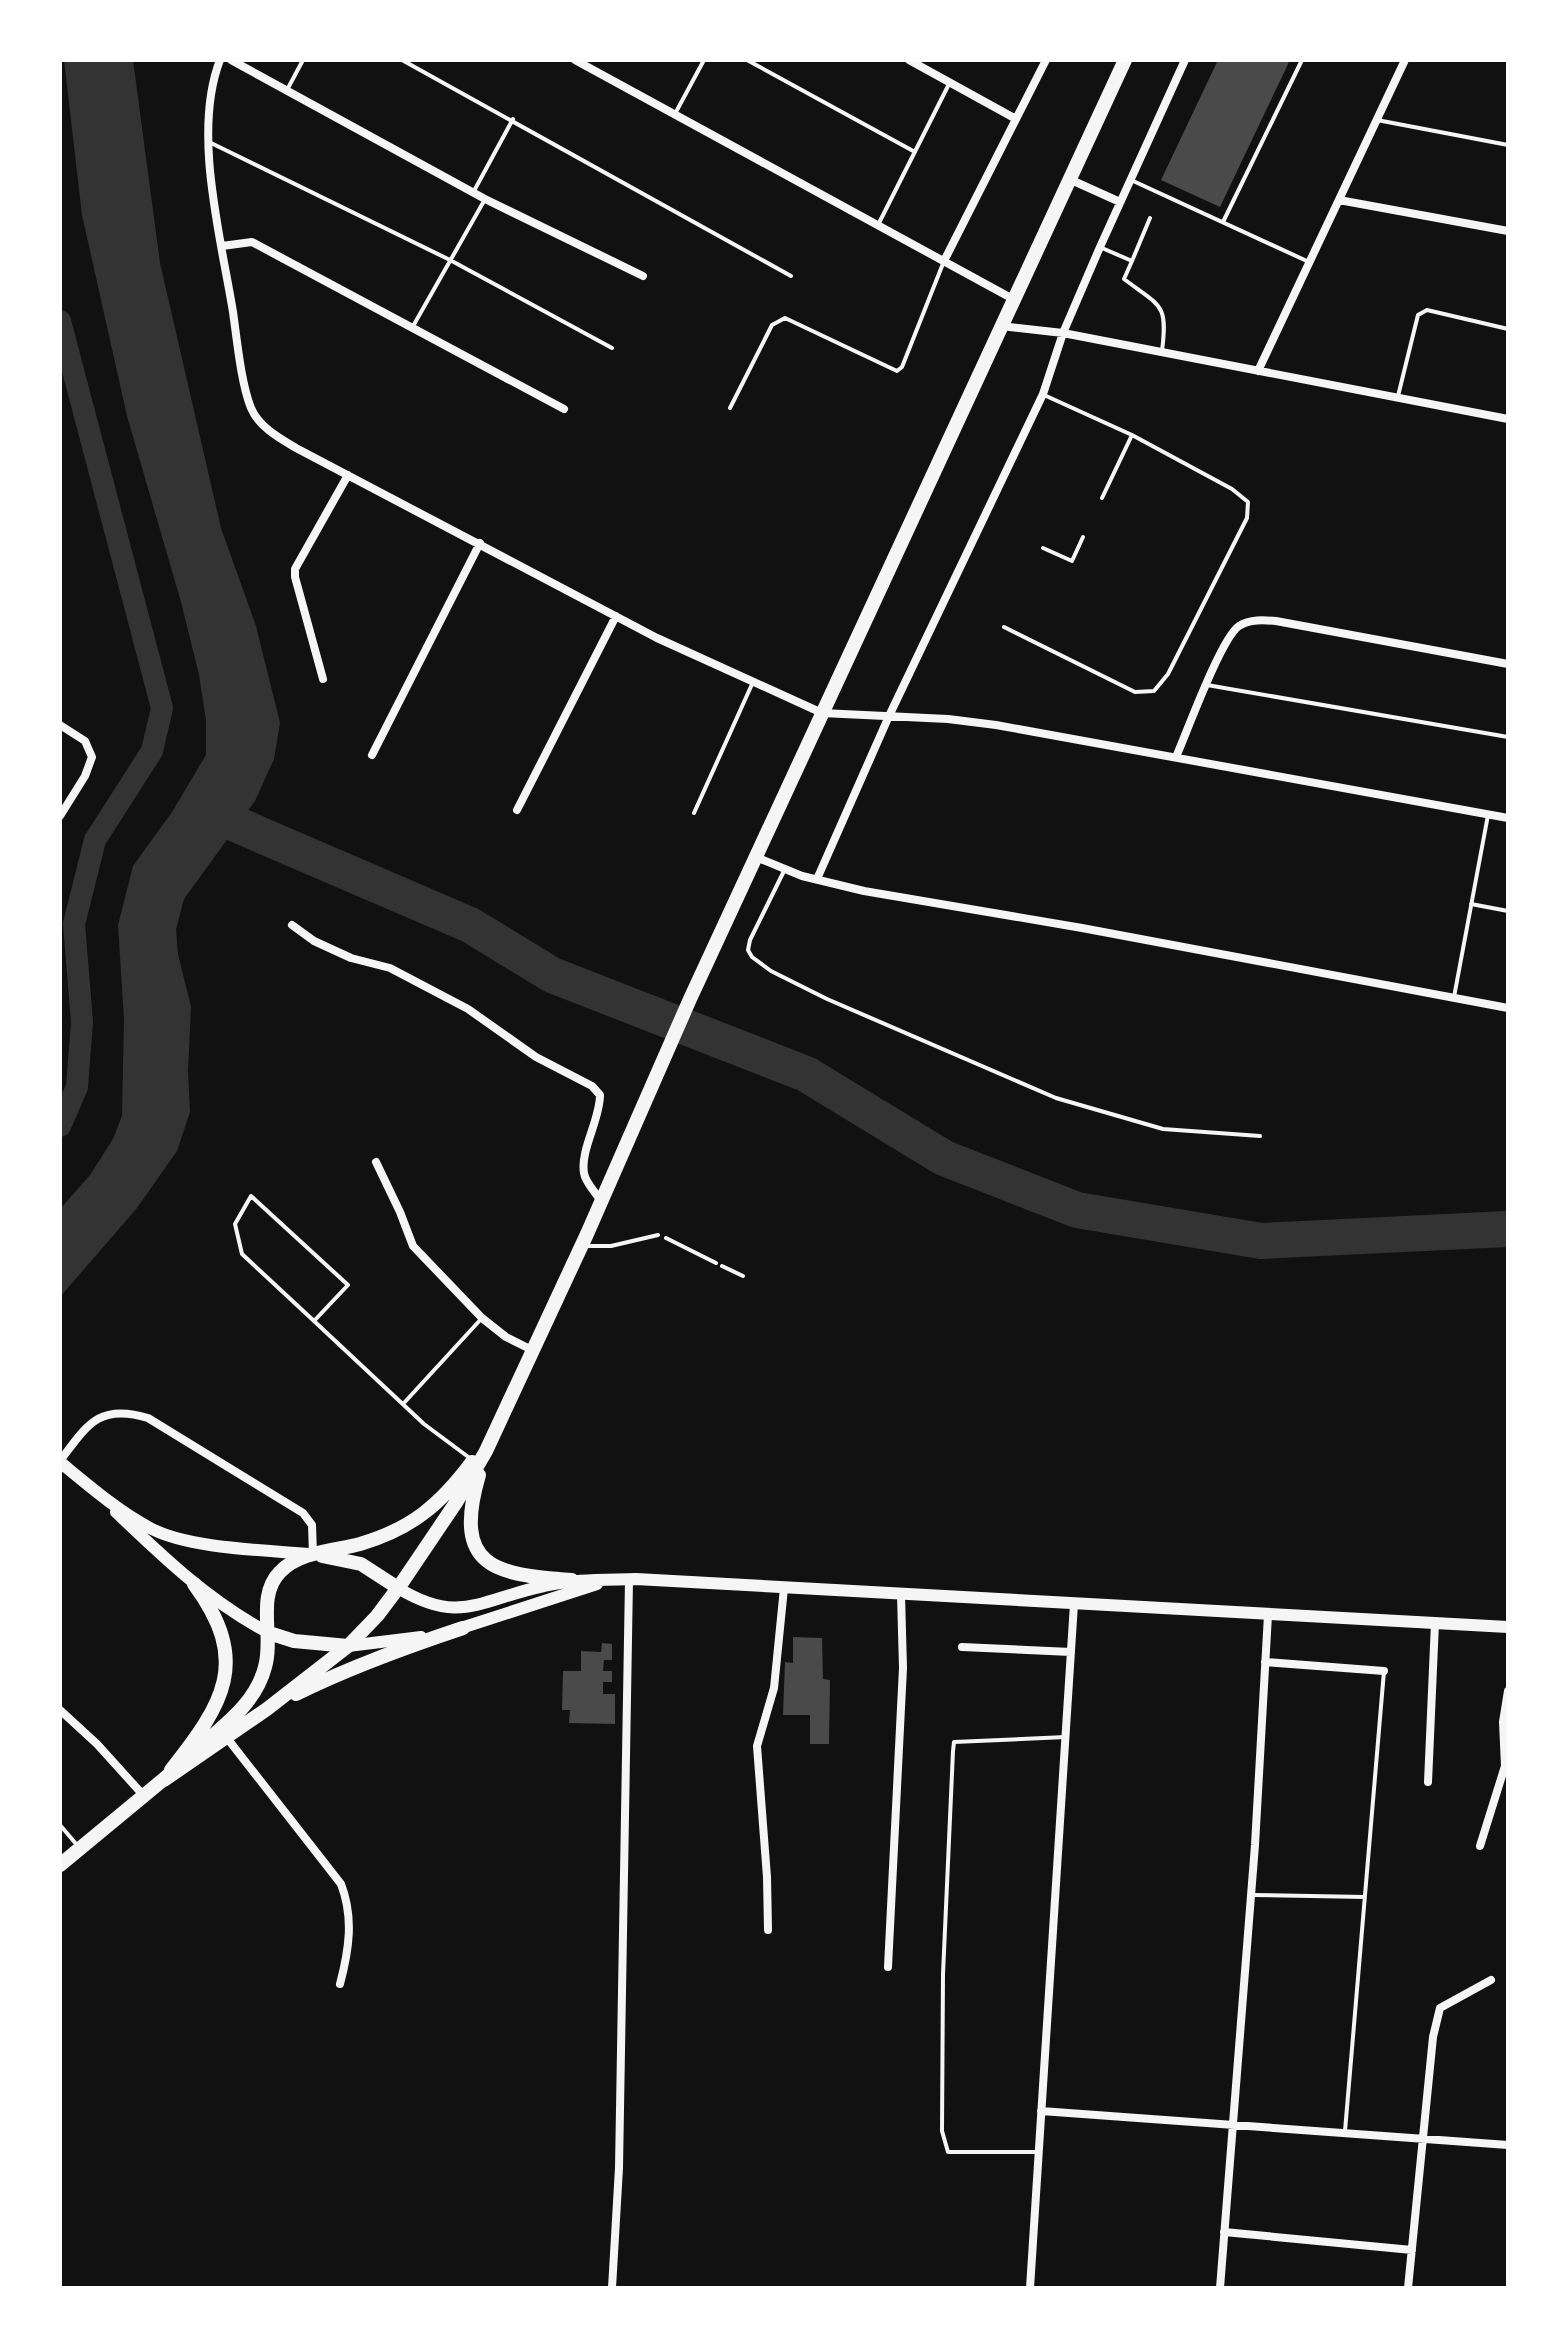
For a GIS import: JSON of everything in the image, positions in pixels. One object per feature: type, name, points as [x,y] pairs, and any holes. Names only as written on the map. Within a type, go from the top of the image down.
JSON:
[{"type":"main road","points":[[164,1780],[267,1709],[348,1646],[398,1588],[457,1501],[486,1451],[534,1351],[690,999],[1125,60]]},
{"type":"main road","points":[[60,1865],[164,1780],[243,1708],[265,1669],[269,1633],[266,1602],[278,1573],[288,1565],[313,1555],[360,1544],[401,1529],[430,1511],[473,1461],[509,1405]]},
{"type":"main road","points":[[486,1451],[471,1512],[472,1533],[477,1549],[489,1564],[507,1573],[572,1580],[612,1579],[1508,1627]]},
{"type":"main road","points":[[60,1462],[194,1584],[236,1615],[269,1633],[315,1645],[348,1646],[403,1641],[463,1628]]},
{"type":"main road","points":[[88,1485],[152,1529],[179,1539],[339,1558],[361,1564],[427,1605],[444,1609],[460,1608],[572,1580]]},
{"type":"main road","points":[[267,1709],[327,1679],[409,1646],[612,1579]]},
{"type":"main road","points":[[164,1780],[201,1733],[218,1703],[224,1681],[226,1655],[222,1630],[209,1604],[194,1584]]},
{"type":"street","points":[[220,60],[209,95],[213,190],[251,409],[274,435],[657,638],[822,713],[948,719],[996,725],[1507,818],[1508,805]]},
{"type":"street","points":[[231,60],[473,193],[643,276]]},
{"type":"street","points":[[575,60],[1013,299]]},
{"type":"street","points":[[909,60],[1016,119]]},
{"type":"street","points":[[944,261],[1046,60]]},
{"type":"street","points":[[817,879],[889,716],[1043,394],[1063,333],[1185,60]]},
{"type":"street","points":[[1258,371],[1405,60]]},
{"type":"street","points":[[1069,179],[1120,202]]},
{"type":"street","points":[[1339,200],[1508,231]]},
{"type":"street","points":[[222,246],[252,242],[564,409]]},
{"type":"street","points":[[1000,326],[1063,333],[1508,419]]},
{"type":"street","points":[[323,679],[295,569],[348,475]]},
{"type":"street","points":[[372,755],[480,543]]},
{"type":"street","points":[[517,810],[616,616]]},
{"type":"street","points":[[1176,757],[1224,647],[1238,626],[1256,620],[1276,621],[1508,664]]},
{"type":"street","points":[[60,725],[85,741],[92,757],[85,776],[60,816]]},
{"type":"street","points":[[756,857],[817,879],[864,891],[1082,928],[1508,1008]]},
{"type":"street","points":[[292,925],[314,941],[351,958],[390,968],[468,1009],[536,1057],[592,1086],[600,1095],[600,1110],[583,1175],[601,1201]]},
{"type":"street","points":[[376,1162],[413,1246],[482,1318],[506,1337],[534,1351]]},
{"type":"street","points":[[60,1462],[76,1439],[96,1419],[111,1412],[128,1412],[148,1418],[303,1513],[312,1525],[313,1555]]},
{"type":"street","points":[[612,2288],[619,2168],[629,1580]]},
{"type":"street","points":[[768,1930],[757,1746],[774,1688],[784,1588]]},
{"type":"street","points":[[888,1967],[903,1682],[901,1595]]},
{"type":"street","points":[[1030,2288],[1074,1604]]},
{"type":"street","points":[[1220,2288],[1268,1615]]},
{"type":"street","points":[[1428,1782],[1435,1623]]},
{"type":"street","points":[[962,1647],[1071,1652]]},
{"type":"street","points":[[1265,1662],[1384,1671]]},
{"type":"street","points":[[1480,1846],[1505,1766],[1503,1722],[1508,1691]]},
{"type":"street","points":[[60,1710],[97,1744],[144,1796]]},
{"type":"street","points":[[227,1738],[341,1884],[348,1902],[350,1926],[348,1954],[340,1984]]},
{"type":"street","points":[[1408,2288],[1433,2037],[1440,2008],[1491,1980]]},
{"type":"street","points":[[1041,2111],[1508,2145]]},
{"type":"street","points":[[1224,2232],[1412,2250]]},
{"type":"lane","points":[[286,92],[303,60]]},
{"type":"lane","points":[[402,60],[791,276]]},
{"type":"lane","points":[[675,115],[704,60]]},
{"type":"lane","points":[[747,60],[915,152]]},
{"type":"lane","points":[[1223,222],[1302,60]]},
{"type":"lane","points":[[878,225],[950,82]]},
{"type":"lane","points":[[473,193],[513,119]]},
{"type":"lane","points":[[1377,120],[1508,145]]},
{"type":"lane","points":[[209,142],[450,260],[612,348]]},
{"type":"lane","points":[[1131,180],[1309,262]]},
{"type":"lane","points":[[412,328],[485,199]]},
{"type":"lane","points":[[1150,218],[1124,279],[1158,305],[1166,321],[1162,354]]},
{"type":"lane","points":[[1100,247],[1132,261]]},
{"type":"lane","points":[[730,408],[772,325],[785,318],[897,371],[902,367],[944,261]]},
{"type":"lane","points":[[1398,398],[1418,315],[1427,310],[1508,329]]},
{"type":"lane","points":[[1004,627],[1135,692],[1154,691],[1168,674],[1247,518],[1248,502],[1232,489],[1132,435],[1043,394]]},
{"type":"lane","points":[[1102,498],[1132,435]]},
{"type":"lane","points":[[1043,548],[1072,561],[1083,537]]},
{"type":"lane","points":[[694,813],[753,682]]},
{"type":"lane","points":[[1207,685],[1508,737]]},
{"type":"lane","points":[[1454,998],[1488,815]]},
{"type":"lane","points":[[785,868],[750,940],[748,950],[760,963],[827,999],[1056,1098],[1163,1129],[1260,1136]]},
{"type":"lane","points":[[1471,904],[1508,911]]},
{"type":"lane","points":[[314,1321],[348,1285],[251,1196],[235,1224],[242,1254],[424,1424],[473,1461]]},
{"type":"lane","points":[[581,1246],[611,1246],[658,1235]]},
{"type":"lane","points":[[666,1238],[743,1276]]},
{"type":"lane","points":[[403,1404],[482,1318]]},
{"type":"lane","points":[[1345,2133],[1384,1671]]},
{"type":"lane","points":[[1039,2152],[948,2152],[942,2131],[943,1974],[953,1751],[954,1742],[1067,1737]]},
{"type":"lane","points":[[60,1825],[80,1849]]},
{"type":"lane","points":[[1250,1895],[1365,1897]]},
{"type":"shaded area","points":[[64,60],[133,60],[160,263],[221,528],[256,626],[280,723],[274,759],[255,801],[184,899],[176,929],[178,954],[191,1007],[190,1112],[177,1151],[137,1208],[60,1297],[60,1209],[90,1175],[113,1139],[122,1116],[124,1019],[118,925],[133,866],[172,812],[206,755],[206,720],[199,675],[127,416],[82,215]]},
{"type":"building","points":[[1218,60],[1290,60],[1220,207],[1161,180]]},
{"type":"building","points":[[793,1637],[822,1638],[823,1679],[830,1680],[829,1744],[810,1744],[810,1715],[783,1715],[785,1662],[793,1663]]},
{"type":"building","points":[[602,1643],[612,1644],[612,1660],[604,1660],[603,1671],[612,1671],[612,1682],[603,1682],[603,1694],[615,1694],[615,1724],[569,1723],[570,1710],[562,1710],[563,1671],[581,1671],[581,1651],[601,1652]]},
{"type":"waterway","points":[[60,321],[162,708],[152,751],[95,840],[74,924],[82,1022],[77,1087],[60,1126]]},
{"type":"waterway","points":[[205,811],[470,925],[552,975],[806,1074],[944,1158],[1077,1210],[1261,1241],[1508,1229]]}]
